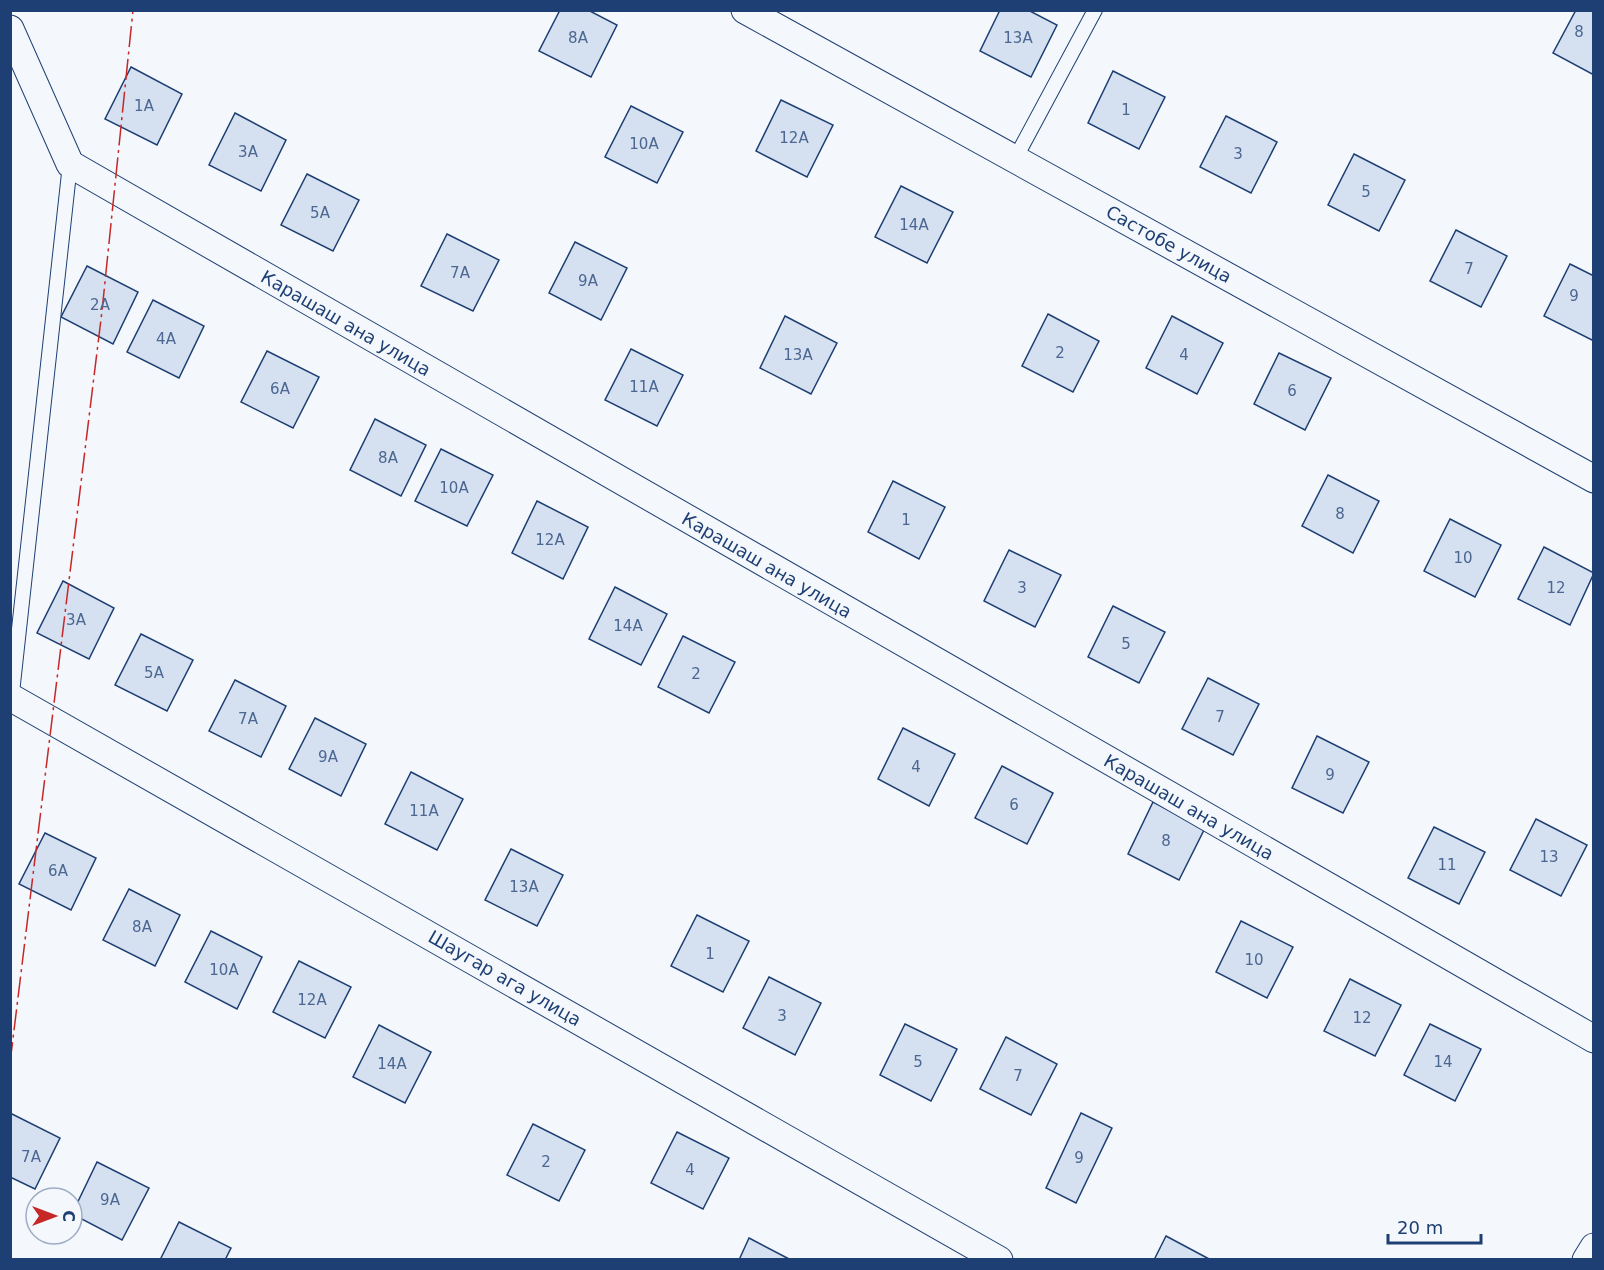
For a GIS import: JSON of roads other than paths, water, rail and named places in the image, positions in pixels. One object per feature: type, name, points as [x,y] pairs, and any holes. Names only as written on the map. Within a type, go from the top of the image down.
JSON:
[{"type":"street","name":"Састобе улица","points":[[745,10],[1593,479]]},
{"type":"street","points":[[10,29],[70,164]]},
{"type":"street","name":"Карашаш ана улица","points":[[70,164],[1593,1039]]},
{"type":"street","name":"Шаугар ага улица","points":[[11,701],[999,1260]]},
{"type":"street","points":[[1586,1260],[1593,1247]]},
{"type":"lane","points":[[1015,159],[1095,10]]},
{"type":"lane","points":[[11,701],[70,164]]}]
